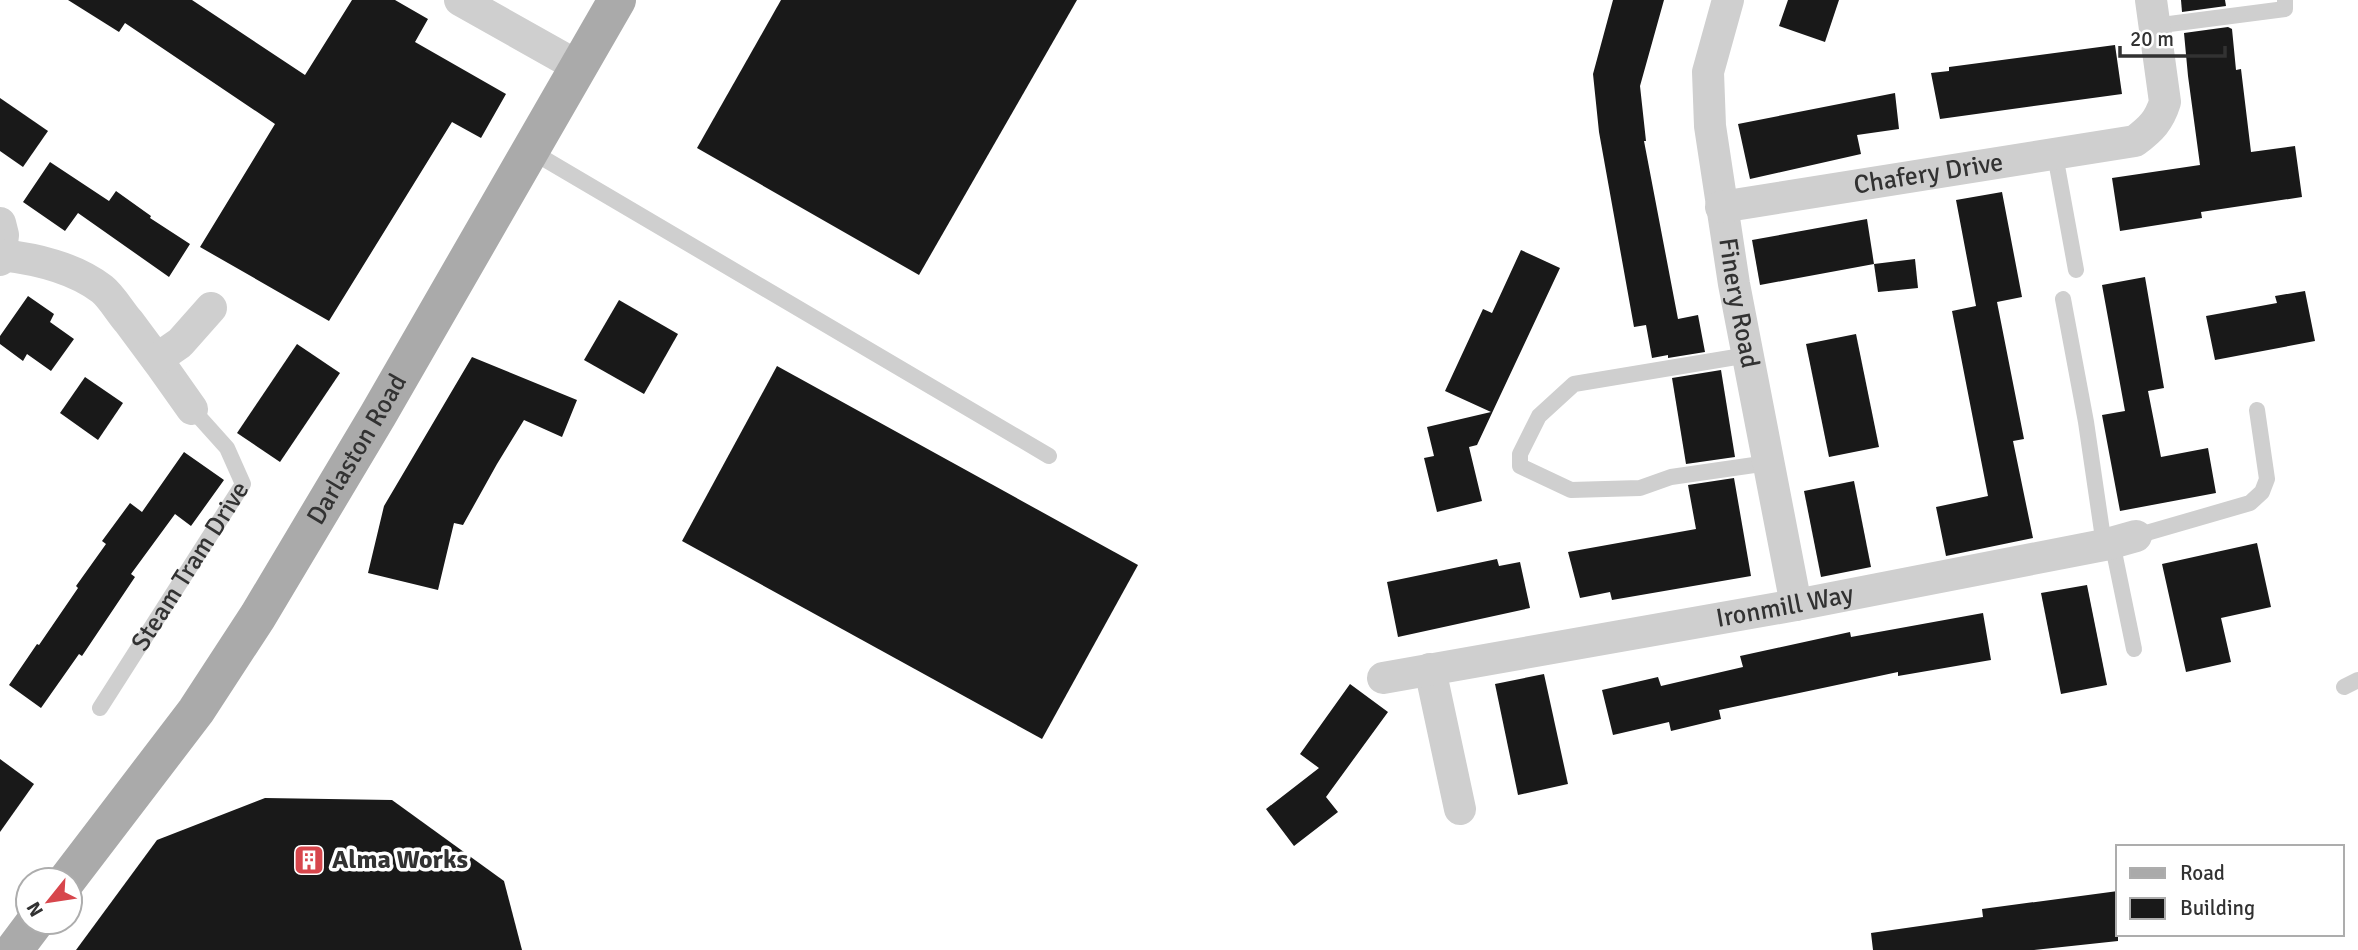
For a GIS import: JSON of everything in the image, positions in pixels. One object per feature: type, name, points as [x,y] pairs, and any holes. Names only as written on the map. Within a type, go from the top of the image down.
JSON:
[{"type":"main road","name":"Darlaston Road","points":[[78,866],[195,711],[258,616],[617,0]]},
{"type":"street","points":[[460,0],[579,67]]},
{"type":"street","name":"Finery Road","points":[[1728,0],[1708,72],[1710,126],[1721,207],[1796,605]]},
{"type":"street","name":"Chafery Drive","points":[[1721,207],[2135,141],[2160,118],[2165,102],[2153,13]]},
{"type":"street","points":[[0,223],[1,258]]},
{"type":"street","name":"Steam Tram Drive","points":[[1,258],[29,258],[60,267],[104,290],[158,359],[192,409]]},
{"type":"street","points":[[158,359],[180,343],[211,308]]},
{"type":"street","name":"Ironmill Way","points":[[1383,678],[1796,605],[2118,541]]},
{"type":"street","points":[[1430,669],[1460,809]]},
{"type":"lane","points":[[2153,13],[2286,9],[2286,0]]},
{"type":"lane","points":[[531,151],[1049,456]]},
{"type":"lane","points":[[2055,155],[2076,270]]},
{"type":"lane","points":[[2063,299],[2086,422],[2118,541],[2134,649]]},
{"type":"lane","points":[[1748,355],[1574,384],[1539,415],[1520,454],[1520,466],[1572,490],[1640,488],[1671,477],[1768,463]]},
{"type":"lane","name":"Steam Tram Drive","points":[[100,708],[243,484],[227,448],[192,409]]},
{"type":"lane","points":[[2118,541],[2250,503],[2262,492],[2267,479],[2257,410]]},
{"type":"building","points":[[68,0],[192,0],[305,75],[352,0],[395,0],[428,19],[415,42],[506,94],[481,138],[452,122],[329,321],[200,247],[275,124],[125,23],[119,32]]},
{"type":"building","points":[[781,0],[1077,0],[919,275],[697,148]]},
{"type":"building","points":[[1613,0],[1664,0],[1640,86],[1644,141],[1678,319],[1698,315],[1705,352],[1652,358],[1646,325],[1634,327],[1599,132],[1593,74]]},
{"type":"building","points":[[1788,0],[1839,0],[1825,42],[1779,26]]},
{"type":"building","points":[[2181,0],[2225,0],[2226,6],[2182,12]]},
{"type":"building","points":[[2228,27],[2232,29],[2236,70],[2241,69],[2251,152],[2295,146],[2302,197],[2201,212],[2202,218],[2120,231],[2112,178],[2200,165],[2184,33]]},
{"type":"building","points":[[2115,45],[2122,94],[1940,119],[1931,73],[1949,71],[1949,67]]},
{"type":"building","points":[[1895,93],[1899,129],[1857,135],[1861,154],[1750,179],[1738,124]]},
{"type":"building","points":[[0,98],[48,131],[23,167],[0,151]]},
{"type":"building","points":[[50,162],[109,201],[116,191],[151,216],[150,218],[190,244],[169,277],[78,213],[65,231],[23,202]]},
{"type":"building","points":[[2002,192],[2022,297],[1997,302],[2024,439],[2013,441],[2033,538],[1946,556],[1936,507],[1988,496],[1952,311],[1976,306],[1956,200]]},
{"type":"building","points":[[1867,219],[1874,264],[1760,285],[1752,240]]},
{"type":"building","points":[[1521,250],[1560,268],[1477,445],[1469,447],[1482,501],[1437,512],[1424,458],[1434,456],[1427,427],[1491,412],[1445,391],[1483,309],[1492,313]]},
{"type":"building","points":[[1915,259],[1918,288],[1878,292],[1874,264]]},
{"type":"building","points":[[2145,277],[2164,388],[2148,391],[2161,457],[2208,448],[2216,493],[2120,511],[2102,415],[2125,411],[2102,285]]},
{"type":"building","points":[[2305,291],[2315,341],[2215,360],[2206,316],[2277,303],[2275,296]]},
{"type":"building","points":[[28,296],[54,314],[50,322],[74,339],[51,371],[27,354],[23,361],[0,344],[0,336]]},
{"type":"building","points":[[619,300],[678,334],[644,394],[584,360]]},
{"type":"building","points":[[1856,334],[1879,447],[1829,457],[1806,344]]},
{"type":"building","points":[[297,344],[340,373],[280,462],[237,433]]},
{"type":"building","points":[[472,357],[577,400],[562,437],[524,420],[463,525],[454,523],[438,590],[368,573],[384,506]]},
{"type":"building","points":[[777,366],[1138,565],[1042,739],[682,541]]},
{"type":"building","points":[[1721,370],[1735,457],[1686,464],[1672,378]]},
{"type":"building","points":[[85,377],[123,403],[98,440],[60,413]]},
{"type":"building","points":[[184,452],[224,480],[191,526],[175,514],[131,574],[135,577],[82,656],[79,654],[41,708],[9,685],[78,588],[76,586],[106,544],[102,541],[130,503],[142,512]]},
{"type":"building","points":[[1734,478],[1751,576],[1612,600],[1610,592],[1580,598],[1568,552],[1696,529],[1688,485]]},
{"type":"building","points":[[1854,481],[1871,567],[1821,577],[1804,491]]},
{"type":"building","points":[[2257,543],[2271,607],[2221,618],[2231,662],[2186,672],[2162,564]]},
{"type":"building","points":[[1497,559],[1499,566],[1520,562],[1530,608],[1398,637],[1387,582]]},
{"type":"building","points":[[2087,585],[2107,685],[2061,694],[2041,593]]},
{"type":"building","points":[[1983,613],[1991,660],[1898,676],[1898,672],[1719,710],[1721,719],[1671,731],[1669,722],[1613,735],[1602,690],[1658,677],[1661,686],[1743,667],[1740,656],[1850,632],[1851,637]]},
{"type":"building","points":[[1544,674],[1568,784],[1518,795],[1495,684]]},
{"type":"building","points":[[1350,684],[1388,712],[1326,797],[1338,812],[1294,846],[1266,809],[1319,768],[1300,754]]},
{"type":"building","points":[[0,759],[34,784],[0,832]]},
{"type":"building","name":"Alma Works","points":[[265,798],[392,800],[504,881],[522,950],[76,950],[157,840]]},
{"type":"building","points":[[2116,891],[2118,941],[2034,950],[1873,950],[1871,933],[1983,917],[1982,909]]},
{"type":"place","name":"Alma Works","points":[[309,860]]}]
